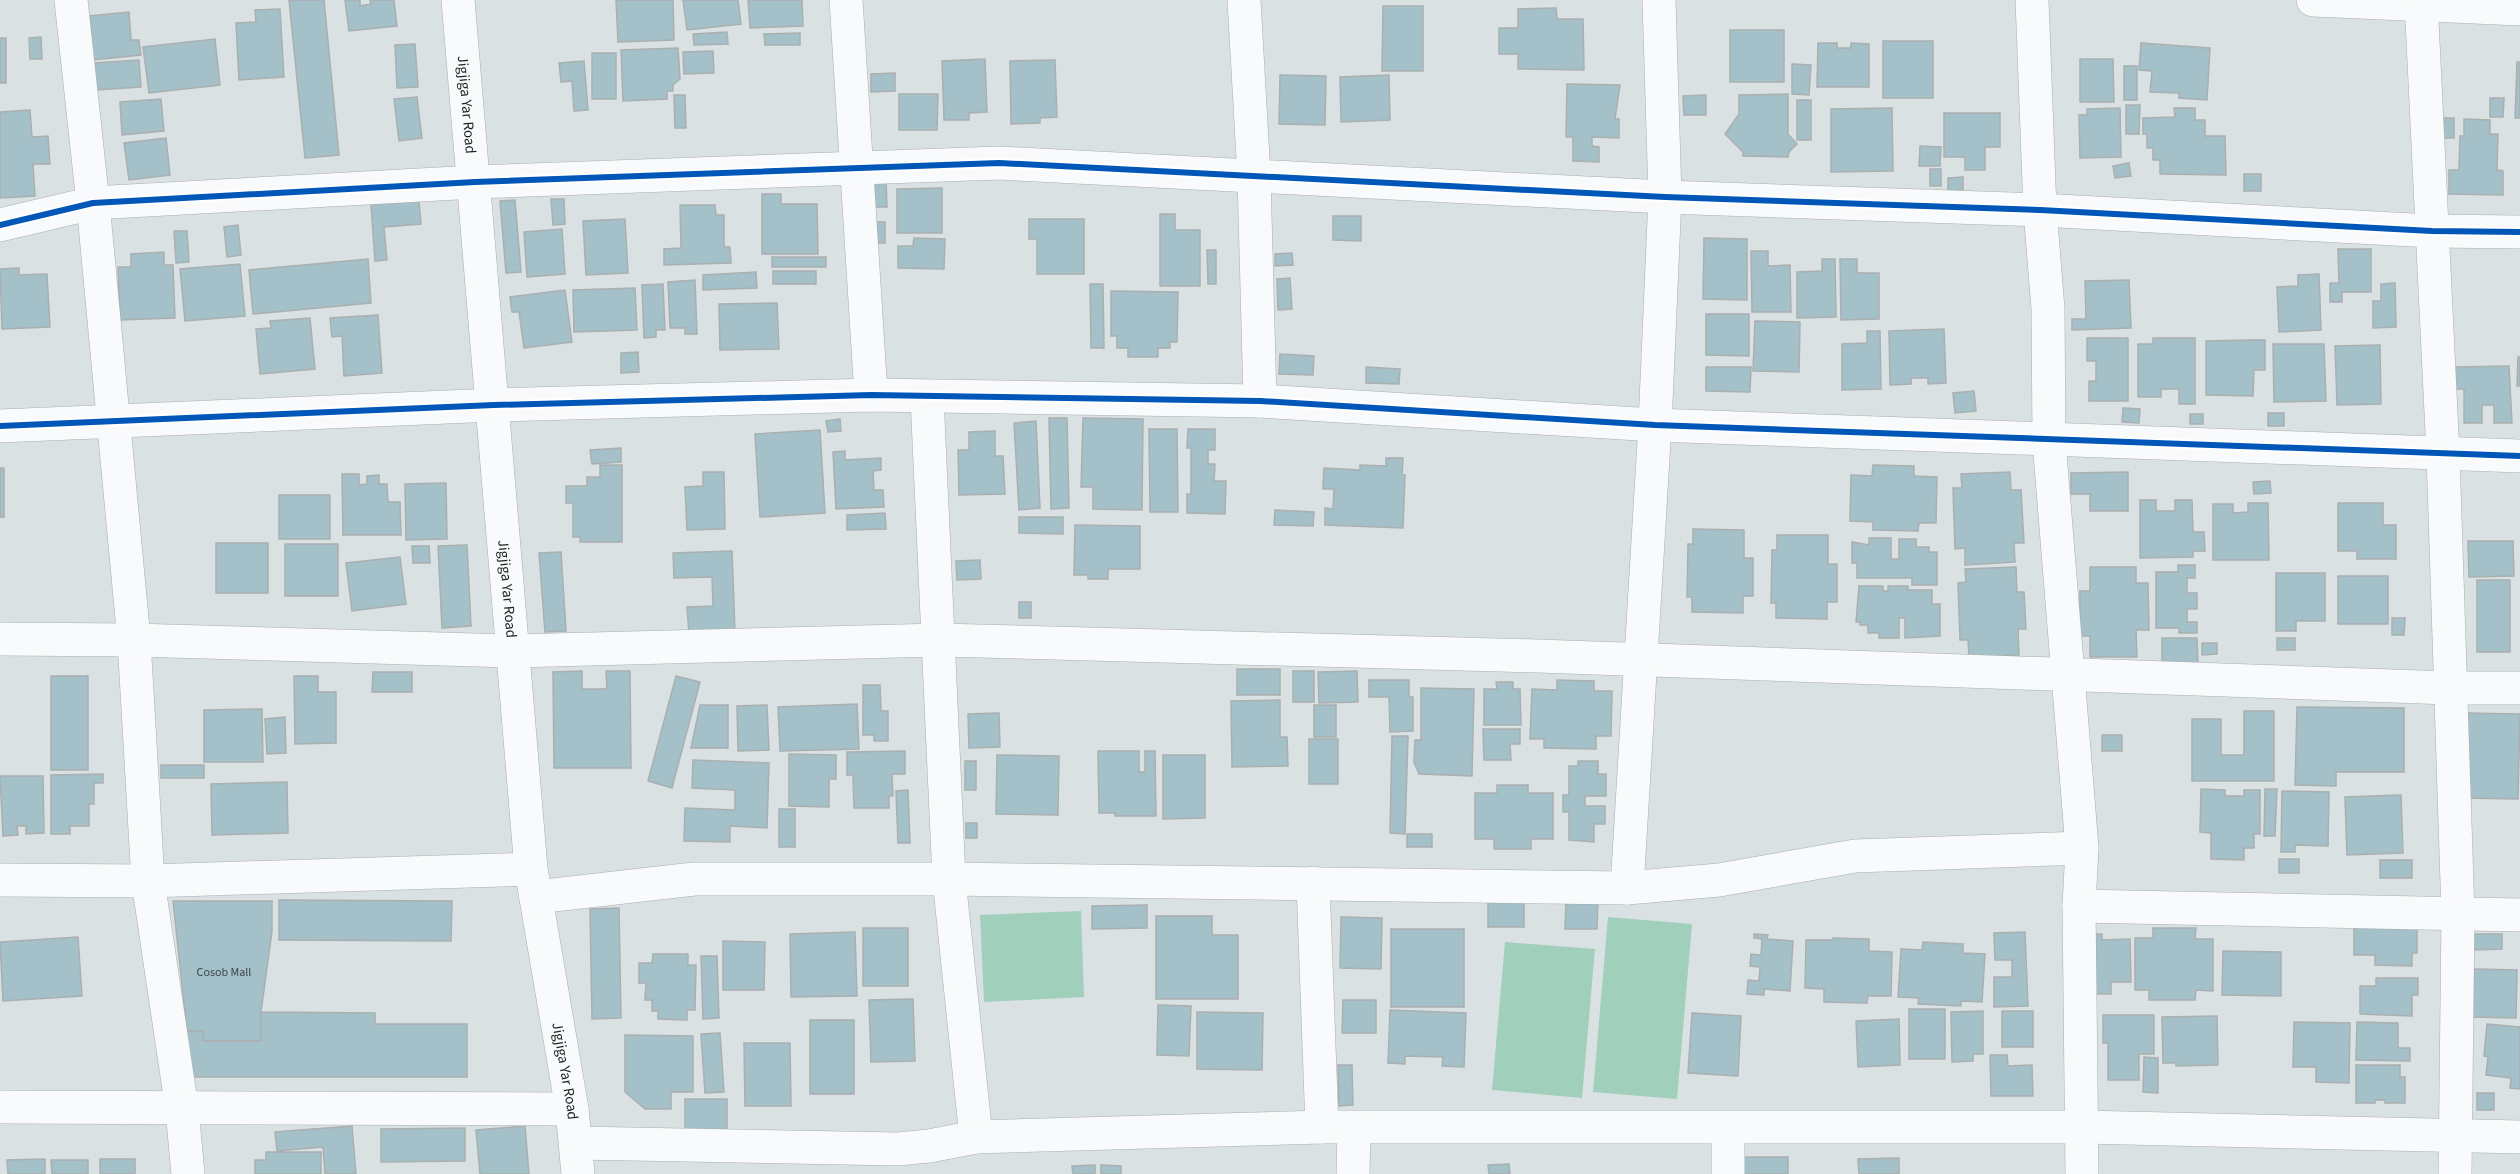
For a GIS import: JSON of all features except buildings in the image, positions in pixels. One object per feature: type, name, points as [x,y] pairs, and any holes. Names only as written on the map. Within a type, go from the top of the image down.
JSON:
[{"type":"street","points":[[71,0],[93,203],[134,640],[148,881],[182,1109],[188,1174]]},
{"type":"street","name":"Jigjiga Yar Road","points":[[458,0],[534,883],[572,1109],[577,1159]]},
{"type":"street","points":[[846,0],[871,395]]},
{"type":"street","points":[[1244,0],[1254,176],[1260,401]]},
{"type":"street","points":[[1627,888],[1655,425],[1665,197],[1659,0]]},
{"type":"street","points":[[2032,0],[2040,210],[2048,309],[2049,441],[2082,848],[2079,906],[2082,1174]]},
{"type":"street","points":[[2313,0],[2520,9]]},
{"type":"street","points":[[2421,3],[2443,454],[2458,914],[2455,1174]]},
{"type":"street","points":[[0,225],[93,203],[475,182],[858,166],[999,163],[1665,197],[2040,210],[2432,231],[2520,232]]},
{"type":"street","points":[[0,426],[494,405],[871,395],[1260,401],[1655,425],[2049,441],[2520,456]]},
{"type":"street","points":[[927,397],[940,640],[949,879],[976,1137]]},
{"type":"street","points":[[0,639],[134,640],[514,651],[940,640],[1641,660],[2449,688],[2520,688]]},
{"type":"street","points":[[0,880],[534,883],[694,879],[949,879],[1627,888],[1719,880],[1855,856],[2082,848]]},
{"type":"street","points":[[1313,883],[1338,1128],[1353,1174]]},
{"type":"street","points":[[2079,906],[2520,915]]},
{"type":"street","points":[[0,1107],[572,1109]]},
{"type":"street","points":[[577,1159],[898,1149],[976,1137],[1338,1128],[2083,1127],[2520,1137]]},
{"type":"street","points":[[1728,1128],[1728,1174]]},
{"type":"green space","points":[[1081,911],[1084,997],[984,1002],[980,915]]},
{"type":"green space","points":[[1608,917],[1692,924],[1677,1099],[1593,1092]]},
{"type":"green space","points":[[1505,942],[1595,949],[1582,1098],[1492,1090]]},
{"type":"cycle path","points":[[0,225],[93,203],[475,182],[999,163],[1665,197],[2040,210],[2432,231],[2520,232]]},
{"type":"cycle path","points":[[0,426],[494,405],[871,395],[1260,401],[1655,425],[2520,456]]}]
